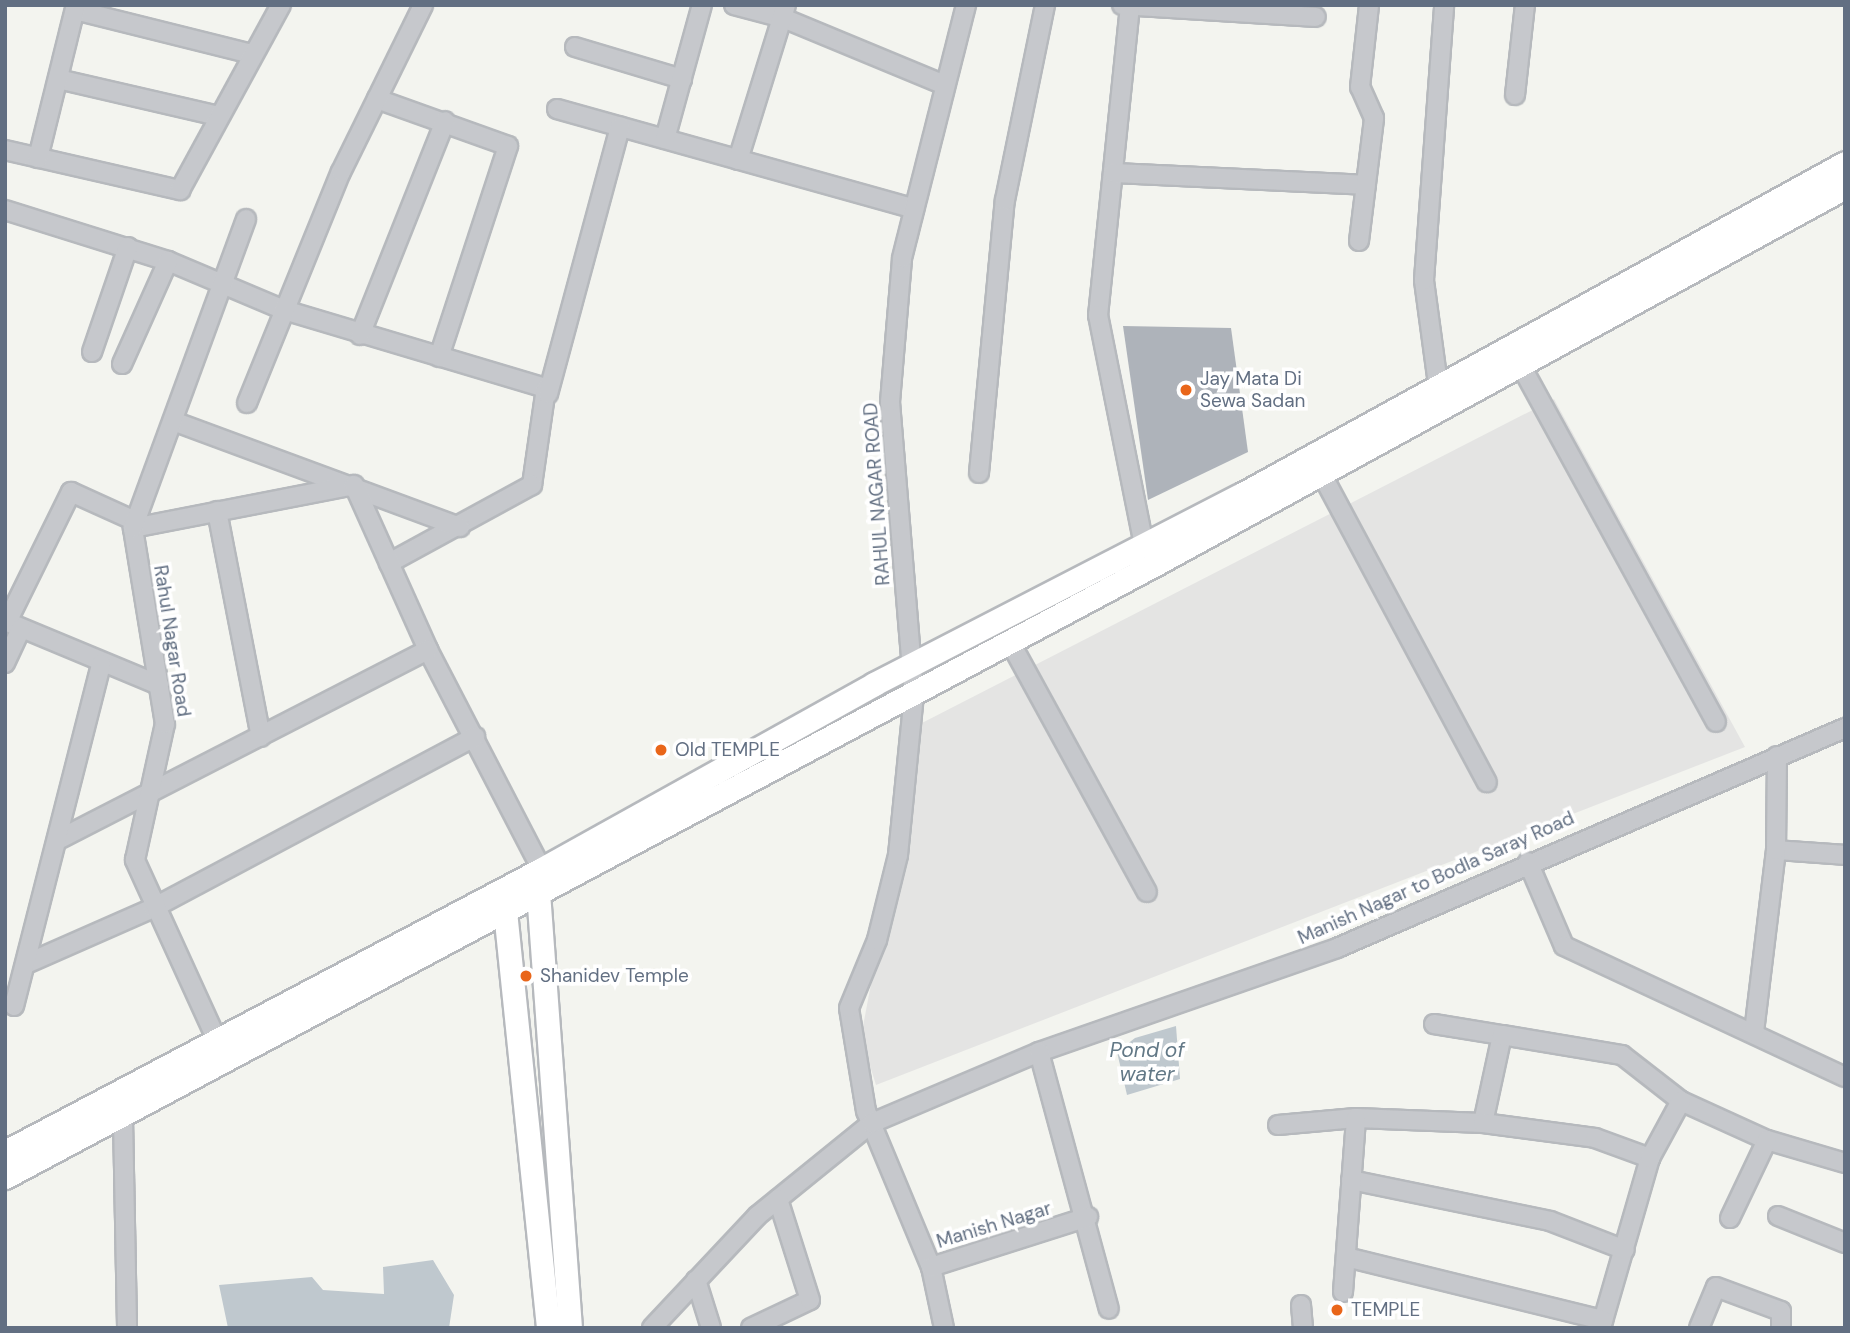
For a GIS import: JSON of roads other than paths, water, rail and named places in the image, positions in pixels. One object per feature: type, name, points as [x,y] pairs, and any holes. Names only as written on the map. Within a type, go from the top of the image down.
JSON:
[{"type":"main road","points":[[5,1177],[122,1118],[505,911],[543,882],[910,666],[1439,396],[1845,163]]},
{"type":"main road","points":[[5,1152],[217,1040],[543,882],[914,694],[1321,473],[1439,396],[1520,364],[1845,187]]},
{"type":"main road","points":[[543,882],[570,1328]]},
{"type":"main road","points":[[505,911],[548,1328]]},
{"type":"street","points":[[5,150],[180,190],[218,116],[281,5]]},
{"type":"street","points":[[247,403],[284,310],[377,99],[423,5]]},
{"type":"street","points":[[665,139],[702,5]]},
{"type":"street","points":[[734,5],[785,12],[945,85]]},
{"type":"street","name":"RAHUL NAGAR ROAD","points":[[932,1266],[869,1117],[858,1077],[849,1008],[877,940],[898,855],[914,694],[890,402],[902,258],[966,5]]},
{"type":"street","points":[[979,473],[1005,200],[1045,5]]},
{"type":"street","points":[[1122,5],[1316,17]]},
{"type":"street","points":[[1359,241],[1374,111],[1360,81],[1369,5]]},
{"type":"street","points":[[1439,396],[1424,280],[1444,5]]},
{"type":"street","points":[[1516,95],[1525,5]]},
{"type":"street","points":[[1130,6],[1099,329],[1144,545]]},
{"type":"street","points":[[38,158],[75,7],[252,54]]},
{"type":"street","points":[[738,160],[785,12]]},
{"type":"street","points":[[575,47],[682,79]]},
{"type":"street","points":[[58,79],[218,116]]},
{"type":"street","points":[[377,99],[502,140],[509,152],[439,357]]},
{"type":"street","points":[[557,109],[914,209]]},
{"type":"street","points":[[360,335],[446,121]]},
{"type":"street","points":[[390,563],[460,527],[536,482],[548,394],[620,127]]},
{"type":"street","points":[[1113,173],[1366,185]]},
{"type":"street","points":[[5,210],[168,261],[223,287],[360,335],[543,386],[548,394]]},
{"type":"street","points":[[134,524],[246,219]]},
{"type":"street","points":[[92,352],[128,247]]},
{"type":"street","points":[[122,364],[168,261]]},
{"type":"street","points":[[1520,364],[1716,722]]},
{"type":"street","points":[[173,421],[354,485],[460,527]]},
{"type":"street","points":[[1321,473],[1487,782]]},
{"type":"street","points":[[5,663],[11,624],[71,492],[134,524],[217,512],[354,485]]},
{"type":"street","points":[[354,485],[428,650],[475,737],[543,882]]},
{"type":"street","points":[[217,512],[261,737]]},
{"type":"street","name":"Rahul Nagar Road","points":[[134,524],[165,724],[152,793],[135,847],[153,908],[225,1062]]},
{"type":"street","points":[[11,624],[101,664],[159,685]]},
{"type":"street","points":[[1010,642],[1147,892]]},
{"type":"street","points":[[58,840],[428,650]]},
{"type":"street","points":[[14,1006],[101,664]]},
{"type":"street","name":"Manish Nagar to Bodla Saray Road","points":[[652,1328],[778,1199],[869,1117],[1039,1052],[1337,948],[1528,862],[1845,727]]},
{"type":"street","points":[[26,964],[153,908],[475,737]]},
{"type":"street","points":[[1754,1032],[1776,850],[1777,756]]},
{"type":"street","points":[[1776,850],[1845,855]]},
{"type":"street","points":[[1528,862],[1564,946],[1754,1032],[1845,1077]]},
{"type":"street","points":[[1434,1024],[1622,1055],[1681,1101],[1767,1140],[1845,1163]]},
{"type":"street","points":[[1483,1123],[1503,1035]]},
{"type":"street","points":[[1039,1052],[1088,1217],[1108,1309]]},
{"type":"street","points":[[1346,1256],[1602,1324],[1650,1158],[1681,1101]]},
{"type":"street","points":[[122,1118],[127,1328]]},
{"type":"street","points":[[1278,1125],[1356,1118],[1483,1123],[1603,1140],[1650,1158]]},
{"type":"street","points":[[1343,1292],[1356,1118]]},
{"type":"street","points":[[1730,1218],[1767,1140]]},
{"type":"street","points":[[1351,1180],[1550,1221],[1625,1250]]},
{"type":"street","points":[[751,1328],[810,1300],[778,1199]]},
{"type":"street","points":[[1778,1216],[1845,1243]]},
{"type":"street","name":"Manish Nagar","points":[[944,1328],[932,1266],[1088,1217]]},
{"type":"street","points":[[696,1280],[711,1328]]},
{"type":"street","points":[[1699,1328],[1716,1286],[1781,1311],[1781,1328]]},
{"type":"street","points":[[1301,1305],[1303,1328]]},
{"type":"water","name":"Pond of water","points":[[1176,1026],[1180,1079],[1127,1095],[1117,1052],[1135,1038]]},
{"type":"water","points":[[433,1260],[454,1295],[449,1328],[228,1328],[219,1285],[312,1277],[323,1290],[384,1294],[383,1267]]},
{"type":"place","name":"Jay Mata Di Sewa Sadan","points":[[1186,390]]},
{"type":"place","name":"Old TEMPLE","points":[[661,750]]},
{"type":"place","name":"Shanidev Temple","points":[[526,976]]},
{"type":"place","name":"TEMPLE","points":[[1337,1310]]}]
